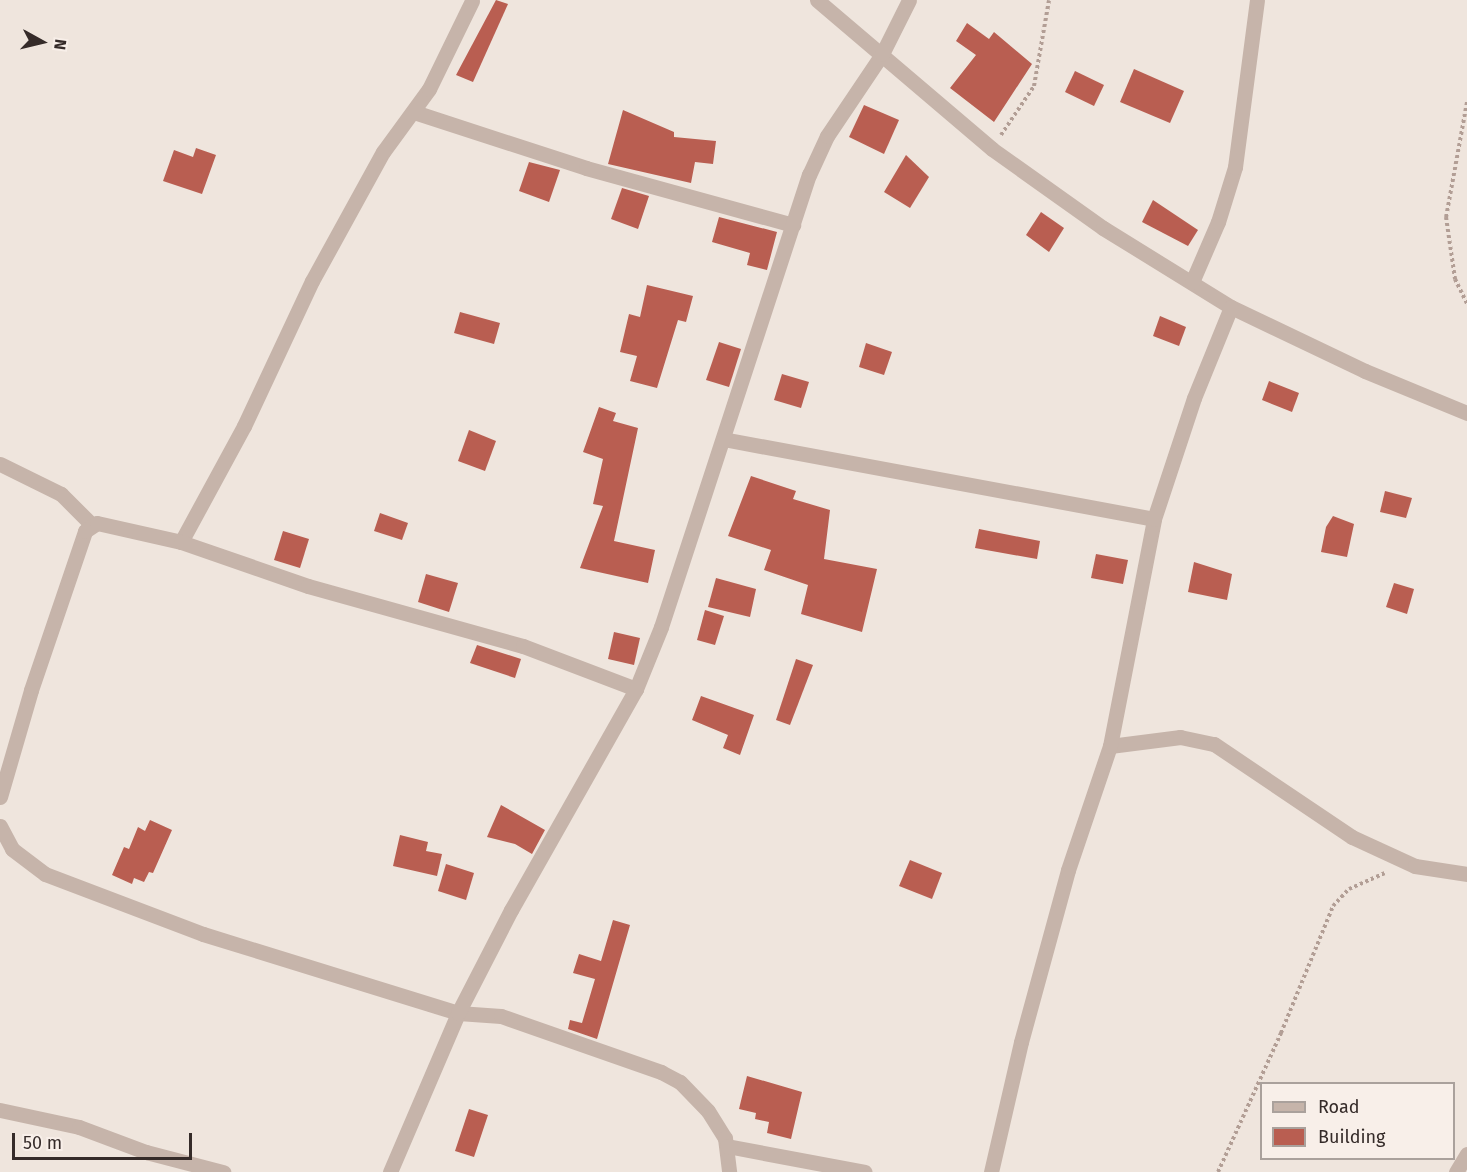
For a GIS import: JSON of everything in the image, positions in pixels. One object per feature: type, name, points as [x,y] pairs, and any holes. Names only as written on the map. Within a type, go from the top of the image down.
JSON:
[{"type":"street","points":[[817,0],[992,149],[1103,228],[1231,306],[1365,371],[1467,414]]},
{"type":"street","points":[[390,1172],[458,1014],[511,909],[636,689],[661,627],[793,225],[827,136],[882,54],[909,0]]},
{"type":"street","points":[[1192,282],[1218,222],[1235,167],[1257,0]]},
{"type":"street","points":[[181,542],[244,426],[318,271],[382,152],[414,112],[472,1]]},
{"type":"street","points":[[414,112],[586,168],[793,225]]},
{"type":"street","points":[[991,1172],[1021,1041],[1068,870],[1110,746],[1154,519],[1194,399],[1231,306]]},
{"type":"street","points":[[723,439],[1154,519]]},
{"type":"street","points":[[0,464],[62,494],[92,525]]},
{"type":"street","points":[[0,797],[31,690],[85,531],[92,525],[104,522],[181,542],[308,586],[522,646],[636,689]]},
{"type":"street","points":[[1110,746],[1180,737],[1214,744],[1352,837],[1415,866],[1467,874]]},
{"type":"street","points":[[0,826],[12,849],[45,874],[203,934],[458,1014],[501,1016],[661,1072],[680,1082],[708,1111],[727,1146],[729,1172]]},
{"type":"street","points":[[0,1110],[79,1127],[146,1152],[223,1172]]},
{"type":"street","points":[[727,1146],[865,1172]]},
{"type":"street","points":[[1456,1172],[1467,1154]]},
{"type":"path","points":[[992,149],[1034,86],[1049,0]]},
{"type":"path","points":[[1467,102],[1446,217],[1455,279],[1467,304]]},
{"type":"path","points":[[1218,1172],[1281,1033],[1333,906],[1349,889],[1364,881],[1415,866]]},
{"type":"building","points":[[496,0],[508,4],[473,82],[456,75]]},
{"type":"building","points":[[967,23],[989,39],[994,32],[1032,64],[994,122],[950,88],[976,55],[956,41]]},
{"type":"building","points":[[1134,69],[1184,91],[1170,123],[1120,102]]},
{"type":"building","points":[[1075,71],[1104,85],[1094,106],[1065,92]]},
{"type":"building","points":[[864,105],[899,120],[884,154],[849,137]]},
{"type":"building","points":[[623,110],[674,132],[674,137],[716,141],[713,164],[695,162],[691,183],[608,164]]},
{"type":"building","points":[[196,148],[216,155],[202,194],[163,181],[174,150],[193,157]]},
{"type":"building","points":[[906,155],[929,177],[910,208],[884,192]]},
{"type":"building","points":[[529,162],[560,170],[549,202],[519,191]]},
{"type":"building","points":[[622,188],[649,196],[638,229],[611,219]]},
{"type":"building","points":[[1153,200],[1198,230],[1188,246],[1142,222]]},
{"type":"building","points":[[1041,212],[1064,228],[1049,252],[1026,235]]},
{"type":"building","points":[[719,217],[777,232],[767,270],[747,265],[750,253],[712,242]]},
{"type":"building","points":[[647,285],[693,296],[686,322],[678,320],[657,388],[630,381],[637,356],[620,352],[629,314],[640,317]]},
{"type":"building","points":[[460,312],[500,323],[494,344],[454,333]]},
{"type":"building","points":[[1160,316],[1186,327],[1179,346],[1153,336]]},
{"type":"building","points":[[719,342],[741,349],[729,387],[706,380]]},
{"type":"building","points":[[866,343],[892,352],[884,375],[859,367]]},
{"type":"building","points":[[782,374],[809,382],[801,408],[774,400]]},
{"type":"building","points":[[1269,381],[1299,393],[1292,412],[1262,400]]},
{"type":"building","points":[[599,407],[616,413],[613,421],[638,428],[614,541],[655,550],[648,583],[580,568],[603,506],[593,504],[603,459],[583,452]]},
{"type":"building","points":[[469,430],[496,441],[485,471],[458,461]]},
{"type":"building","points":[[751,476],[796,491],[793,499],[830,510],[824,559],[877,569],[862,632],[801,614],[808,585],[764,570],[771,550],[728,536]]},
{"type":"building","points":[[1385,491],[1412,498],[1406,518],[1380,512]]},
{"type":"building","points":[[380,513],[408,523],[402,540],[374,531]]},
{"type":"building","points":[[1333,516],[1354,524],[1347,557],[1321,552],[1326,527]]},
{"type":"building","points":[[979,529],[1040,541],[1037,559],[975,548]]},
{"type":"building","points":[[283,531],[309,539],[300,568],[274,560]]},
{"type":"building","points":[[1096,554],[1128,560],[1123,584],[1091,578]]},
{"type":"building","points":[[1194,562],[1232,574],[1227,600],[1188,592]]},
{"type":"building","points":[[426,574],[458,583],[449,612],[418,602]]},
{"type":"building","points":[[716,578],[756,589],[750,617],[708,607]]},
{"type":"building","points":[[1394,583],[1414,589],[1407,614],[1386,607]]},
{"type":"building","points":[[705,610],[724,616],[715,645],[697,640]]},
{"type":"building","points":[[614,632],[640,638],[634,665],[608,659]]},
{"type":"building","points":[[477,645],[521,659],[515,678],[470,663]]},
{"type":"building","points":[[796,659],[813,665],[790,725],[776,720]]},
{"type":"building","points":[[701,696],[754,715],[740,755],[723,748],[728,735],[692,720]]},
{"type":"building","points":[[501,805],[545,830],[532,854],[515,844],[487,837]]},
{"type":"building","points":[[150,820],[172,830],[153,873],[149,872],[144,882],[134,878],[132,884],[112,875],[124,847],[129,849],[138,827],[145,831]]},
{"type":"building","points":[[400,835],[428,842],[426,851],[442,854],[437,876],[393,866]]},
{"type":"building","points":[[910,860],[942,873],[932,899],[899,886]]},
{"type":"building","points":[[446,864],[474,873],[466,900],[438,891]]},
{"type":"building","points":[[613,920],[630,925],[597,1039],[568,1029],[570,1020],[582,1023],[595,979],[573,973],[579,954],[601,961]]},
{"type":"building","points":[[747,1076],[802,1092],[791,1139],[767,1133],[769,1122],[755,1119],[756,1113],[739,1109]]},
{"type":"building","points":[[469,1109],[488,1115],[474,1157],[455,1151]]}]
